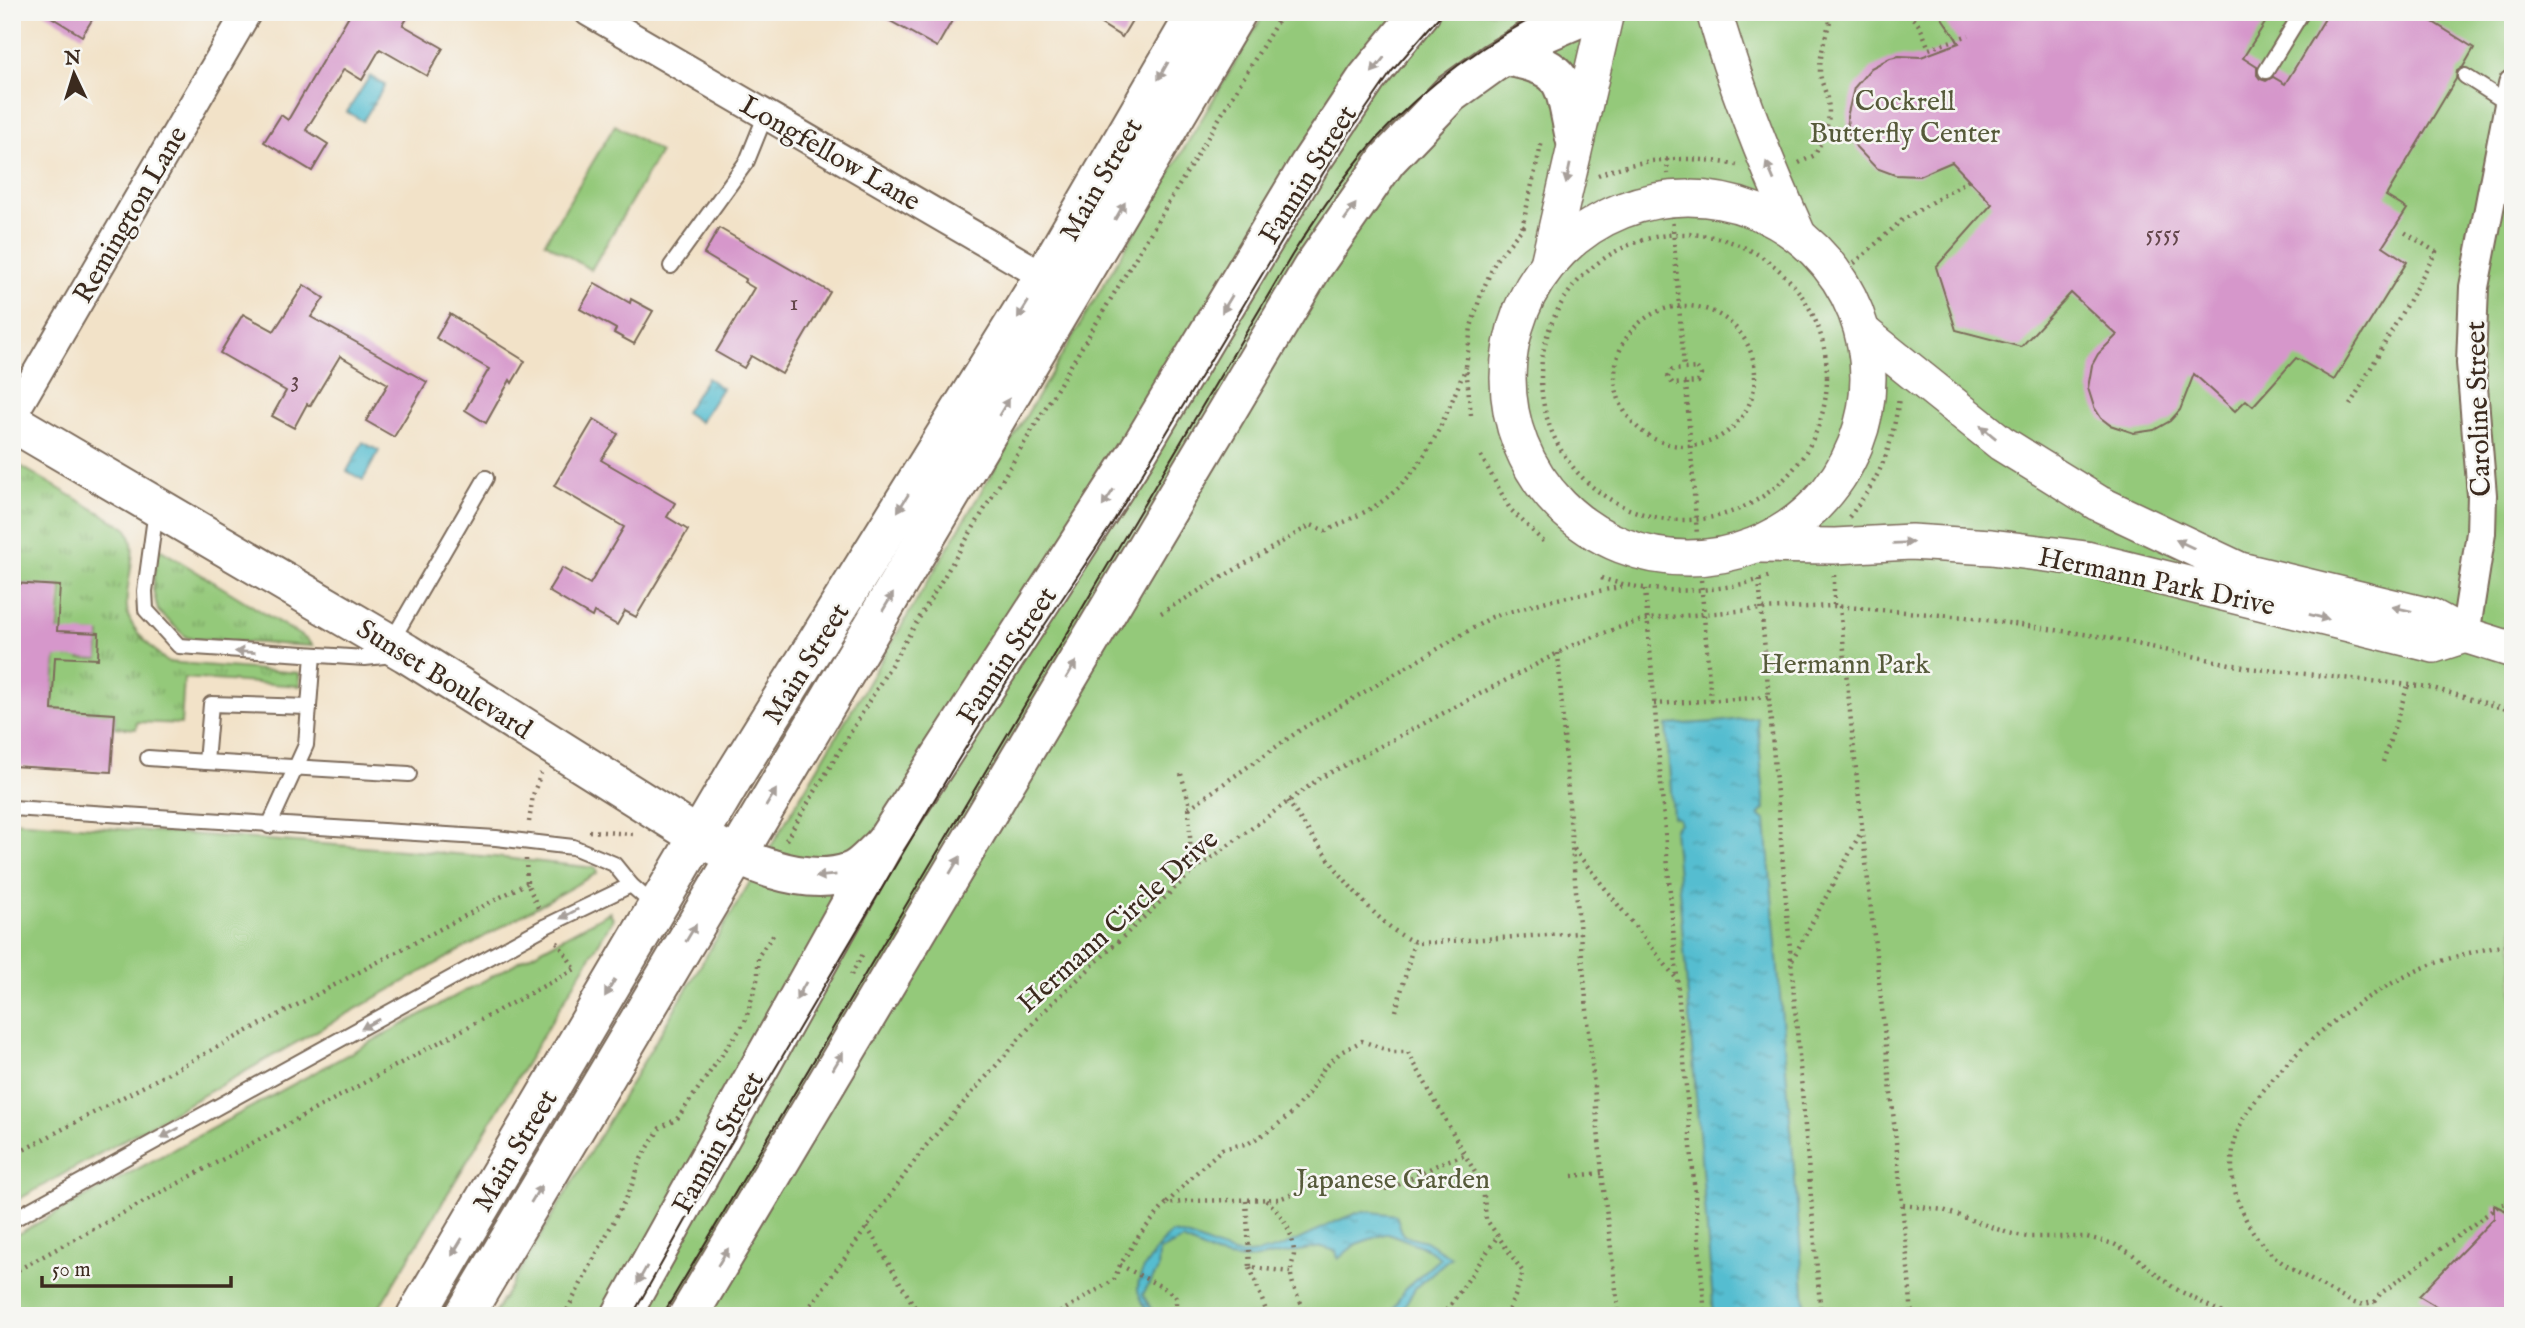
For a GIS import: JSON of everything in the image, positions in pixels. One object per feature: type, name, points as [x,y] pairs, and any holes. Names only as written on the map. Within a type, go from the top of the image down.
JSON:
[{"type":"main road","name":"Main Street","points":[[464,1316],[736,856],[1058,285],[1197,12]]},
{"type":"main road","name":"Main Street","points":[[416,1316],[644,897],[699,837],[1237,12]]},
{"type":"main road","name":"Fannin Street","points":[[621,1316],[884,845],[1137,453],[1309,165],[1367,78],[1421,12]]},
{"type":"main road","name":"Fannin Street","points":[[688,1316],[1312,268],[1387,160],[1450,94],[1537,36],[1593,12]]},
{"type":"main road","points":[[1505,55],[1528,60],[1555,73],[1563,83],[1559,136]]},
{"type":"main road","name":"Sunset Boulevard","points":[[12,422],[398,648],[699,837],[736,856],[798,875],[821,878],[852,872],[884,845]]},
{"type":"street","name":"Remington Lane","points":[[12,416],[247,12]]},
{"type":"street","name":"Longfellow Lane","points":[[589,12],[1058,285]]},
{"type":"street","points":[[1548,264],[1559,136],[1606,12]]},
{"type":"street","points":[[1714,12],[1731,71],[1767,165],[1798,234]]},
{"type":"street","name":"Caroline Street","points":[[2465,635],[2481,533],[2482,495],[2471,363],[2474,287],[2511,98]]},
{"type":"street","name":"Caroline Street","points":[[2494,183],[2513,152]]},
{"type":"street","points":[[1671,199],[1718,200],[1760,212],[1798,234],[1840,278],[1864,333],[1870,389],[1858,444],[1829,494],[1787,531],[1768,560],[1655,556],[1631,551],[1585,527],[1546,492],[1520,447],[1507,396],[1509,349],[1523,304],[1548,264],[1583,231],[1626,208],[1671,199]]},
{"type":"street","name":"Hermann Park Drive","points":[[1864,333],[2001,443],[2098,503],[2240,570],[2430,616],[2465,635],[2513,650]]},
{"type":"street","name":"Hermann Park Drive","points":[[1768,560],[1835,546],[1911,542],[1991,547],[2086,559],[2434,645],[2465,635]]},
{"type":"lane","points":[[2266,71],[2302,12]]},
{"type":"lane","points":[[2465,76],[2511,98]]},
{"type":"lane","points":[[671,266],[747,161],[766,114]]},
{"type":"lane","points":[[157,505],[153,522],[146,610],[178,646],[189,649],[365,658],[398,648],[486,478]]},
{"type":"lane","points":[[269,826],[306,744],[313,655]]},
{"type":"lane","points":[[206,762],[211,704],[309,707]]},
{"type":"lane","points":[[148,758],[409,774]]},
{"type":"lane","points":[[12,808],[526,841],[573,847],[614,864],[644,897],[546,926],[12,1220]]},
{"type":"path","points":[[786,840],[1283,12]]},
{"type":"path","points":[[1795,164],[1815,155],[1830,117],[1830,107],[1820,75],[1821,57],[1833,12]]},
{"type":"path","points":[[1893,12],[1911,16],[1920,24],[1929,49],[1969,35]]},
{"type":"path","points":[[1522,228],[1559,136]]},
{"type":"path","points":[[1667,159],[1668,174]]},
{"type":"path","points":[[1590,180],[1625,165],[1667,159],[1713,160],[1747,166]]},
{"type":"path","points":[[1849,268],[1901,221],[1969,180]]},
{"type":"path","points":[[1471,415],[1466,367],[1471,327],[1481,294],[1496,260],[1534,216]]},
{"type":"path","points":[[1672,216],[1684,369]]},
{"type":"path","points":[[2350,405],[2437,252],[2401,230]]},
{"type":"path","points":[[1673,234],[1704,235],[1731,242],[1756,253],[1779,269],[1798,289],[1812,313],[1822,338],[1827,366],[1821,421],[1810,446],[1794,469],[1774,488],[1751,503],[1725,513],[1696,519],[1659,517],[1634,510],[1610,499],[1589,484],[1571,465],[1557,443],[1547,419],[1542,394],[1542,355],[1548,330],[1559,306],[1574,285],[1614,252],[1638,241],[1673,234]]},
{"type":"path","points":[[1679,306],[1699,307],[1716,313],[1731,323],[1743,336],[1752,353],[1755,370],[1754,389],[1749,406],[1739,421],[1726,433],[1709,442],[1690,446],[1664,442],[1639,430],[1618,399],[1614,381],[1621,345],[1632,330],[1646,317],[1662,309],[1679,306]]},
{"type":"path","points":[[1161,613],[1311,525],[1326,531],[1372,508],[1382,500],[1418,467],[1432,445],[1466,367]]},
{"type":"path","points":[[1697,368],[1701,375],[1698,383],[1673,384],[1668,377],[1672,370],[1684,369],[1697,368]]},
{"type":"path","points":[[1686,383],[1697,536]]},
{"type":"path","points":[[1847,519],[1873,487],[1889,449],[1901,386]]},
{"type":"path","points":[[1481,456],[1510,509],[1545,543]]},
{"type":"path","points":[[1768,560],[1759,580],[1761,609],[1821,1316]]},
{"type":"path","points":[[1834,567],[1903,1205],[1912,1316]]},
{"type":"path","points":[[1601,578],[1645,589],[1702,589],[1759,580]]},
{"type":"path","points":[[1701,580],[1712,700]]},
{"type":"path","points":[[1189,808],[1303,728],[1492,617],[1547,601],[1625,586]]},
{"type":"path","points":[[1645,589],[1705,1316]]},
{"type":"path","name":"Hermann Circle Drive","points":[[803,1316],[924,1148],[1042,1013],[1191,873],[1320,778],[1558,653],[1623,625],[1648,619],[1704,614],[1837,606],[1965,617],[2105,637],[2248,668],[2430,687],[2513,711]]},
{"type":"path","points":[[1558,653],[1602,1173],[1619,1316]]},
{"type":"path","points":[[2383,762],[2408,685]]},
{"type":"path","points":[[1654,704],[1770,697]]},
{"type":"path","points":[[541,772],[533,795],[526,841],[527,883],[546,926],[575,969],[583,974]]},
{"type":"path","points":[[1181,774],[1189,808],[1191,873]]},
{"type":"path","points":[[1288,802],[1332,864],[1353,888],[1398,933],[1414,942],[1580,933]]},
{"type":"path","points":[[1792,960],[1862,830]]},
{"type":"path","points":[[1573,847],[1676,977]]},
{"type":"path","points":[[12,1156],[527,883]]},
{"type":"path","points":[[564,1316],[631,1188],[641,1159],[660,1128],[677,1119],[745,1022],[758,977],[758,956],[776,931]]},
{"type":"path","points":[[1396,1011],[1414,942]]},
{"type":"path","points":[[2375,1302],[2358,1304],[2294,1270],[2270,1254],[2255,1238],[2245,1220],[2232,1182],[2234,1145],[2238,1129],[2260,1095],[2287,1063],[2317,1034],[2347,1011],[2428,966],[2513,944]]},
{"type":"path","points":[[12,1273],[575,969]]},
{"type":"path","points":[[1054,1316],[1114,1280],[1120,1265],[1140,1234],[1166,1204],[1222,1149],[1249,1143],[1272,1129],[1291,1114],[1309,1093],[1324,1068],[1341,1052],[1362,1041],[1393,1052],[1408,1052],[1483,1186],[1486,1219],[1523,1272],[1505,1316]]},
{"type":"path","points":[[1166,1204],[1189,1200],[1279,1199],[1320,1184],[1390,1189],[1443,1162],[1465,1155]]},
{"type":"path","points":[[1572,1176],[1602,1173]]},
{"type":"path","points":[[2375,1302],[2380,1294],[2497,1206],[2513,1199]]},
{"type":"path","points":[[1266,1200],[1281,1213],[1292,1241],[1294,1254],[1290,1272],[1308,1316]]},
{"type":"path","points":[[1246,1201],[1250,1265],[1268,1316]]},
{"type":"path","points":[[1903,1205],[1943,1210],[2008,1233],[2028,1237],[2087,1237],[2114,1244],[2132,1254],[2174,1288],[2228,1316]]},
{"type":"path","points":[[867,1227],[920,1316]]},
{"type":"path","points":[[1443,1316],[1498,1236]]},
{"type":"path","points":[[1120,1265],[1176,1297],[1176,1316]]},
{"type":"path","points":[[1250,1265],[1290,1272]]},
{"type":"path","points":[[2375,1302],[2381,1316]]},
{"type":"green space","name":"Hermann Park","points":[[1265,12],[2513,12],[2513,1316],[493,1316]]},
{"type":"green space","points":[[615,125],[660,152],[591,270],[545,242]]},
{"type":"green space","points":[[12,461],[126,528],[133,549],[127,597],[130,620],[142,637],[167,662],[299,673],[300,686],[184,678],[181,724],[137,722],[136,729],[114,727],[115,715],[37,710],[38,696],[53,696],[56,651],[80,652],[79,659],[98,659],[100,634],[58,635],[62,587],[12,583]]},
{"type":"green space","points":[[158,548],[306,639],[313,646],[186,637],[158,611],[153,589]]},
{"type":"green space","points":[[12,821],[495,857],[596,868],[597,873],[12,1203]]},
{"type":"green space","points":[[610,912],[613,919],[374,1316],[12,1316],[12,1237]]},
{"type":"water","points":[[370,76],[385,85],[363,121],[347,112]]},
{"type":"water","points":[[707,378],[722,388],[700,422],[685,412]]},
{"type":"water","points":[[363,442],[379,451],[363,480],[347,471]]},
{"type":"water","points":[[1757,717],[1765,809],[1759,815],[1766,821],[1806,1316],[1714,1316],[1674,829],[1680,823],[1678,818],[1673,817],[1666,725]]},
{"type":"water","points":[[1364,1211],[1396,1215],[1403,1235],[1425,1241],[1451,1257],[1416,1287],[1398,1316],[1389,1316],[1405,1289],[1440,1258],[1426,1248],[1388,1233],[1356,1244],[1338,1259],[1336,1251],[1322,1247],[1246,1260],[1228,1258],[1183,1240],[1159,1251],[1158,1270],[1143,1294],[1155,1316],[1149,1316],[1140,1296],[1138,1283],[1141,1275],[1155,1251],[1171,1233],[1191,1237],[1229,1252],[1249,1254],[1279,1248]]},
{"type":"building","points":[[43,12],[97,12],[82,36]]},
{"type":"building","points":[[351,12],[411,12],[403,25],[443,48],[427,76],[380,49],[362,80],[344,69],[306,130],[328,144],[312,171],[264,142],[281,115],[288,120]]},
{"type":"building","points":[[874,12],[957,12],[937,47]]},
{"type":"building","points":[[1082,12],[1137,12],[1122,37]]},
{"type":"building","points":[[1938,12],[2272,12],[2243,58],[2257,67],[2260,79],[2266,81],[2273,77],[2285,84],[2329,12],[2417,12],[2474,48],[2463,67],[2457,71],[2456,79],[2386,196],[2407,209],[2383,246],[2407,262],[2334,380],[2296,358],[2253,406],[2246,400],[2235,411],[2194,374],[2180,410],[2170,421],[2154,430],[2134,433],[2110,425],[2094,407],[2088,388],[2092,365],[2098,354],[2117,335],[2071,293],[2021,347],[1956,330],[1936,267],[1992,204],[1952,162],[1919,176],[1895,175],[1876,168],[1856,147],[1849,134],[1847,117],[1854,88],[1871,68],[1890,58],[1921,57],[1959,43]]},
{"type":"building","points":[[719,228],[830,292],[782,374],[751,356],[744,368],[716,352],[754,288],[744,282],[746,279],[704,254]]},
{"type":"building","points":[[595,283],[630,303],[631,299],[653,311],[634,344],[614,333],[616,329],[580,309]]},
{"type":"building","points":[[304,285],[324,298],[311,317],[427,382],[394,437],[366,421],[388,384],[340,356],[294,428],[272,416],[286,391],[220,353],[243,314],[274,331]]},
{"type":"building","points":[[450,314],[525,361],[512,383],[510,380],[486,423],[465,410],[489,369],[436,338]]},
{"type":"building","points":[[594,419],[618,434],[601,460],[675,503],[667,517],[688,530],[636,617],[625,611],[617,625],[594,612],[592,617],[548,591],[562,568],[590,584],[624,527],[554,486]]},
{"type":"building","points":[[12,583],[60,586],[57,631],[99,633],[98,659],[55,657],[52,710],[115,714],[111,772],[12,766]]},
{"type":"building","points":[[2494,1205],[2513,1214],[2513,1316],[2453,1316],[2419,1296],[2494,1218]]},
{"type":"tram line","points":[[632,1316],[695,1204],[998,695],[1110,527],[1334,155],[1392,71],[1443,12]]},
{"type":"tram line","points":[[662,1316],[1316,218],[1360,158],[1421,95],[1492,42],[1543,12]]},
{"type":"park label","name":"Cockrell Butterfly Center","points":[[1905,116]]},
{"type":"park label","name":"Japanese Garden","points":[[1393,1178]]}]
